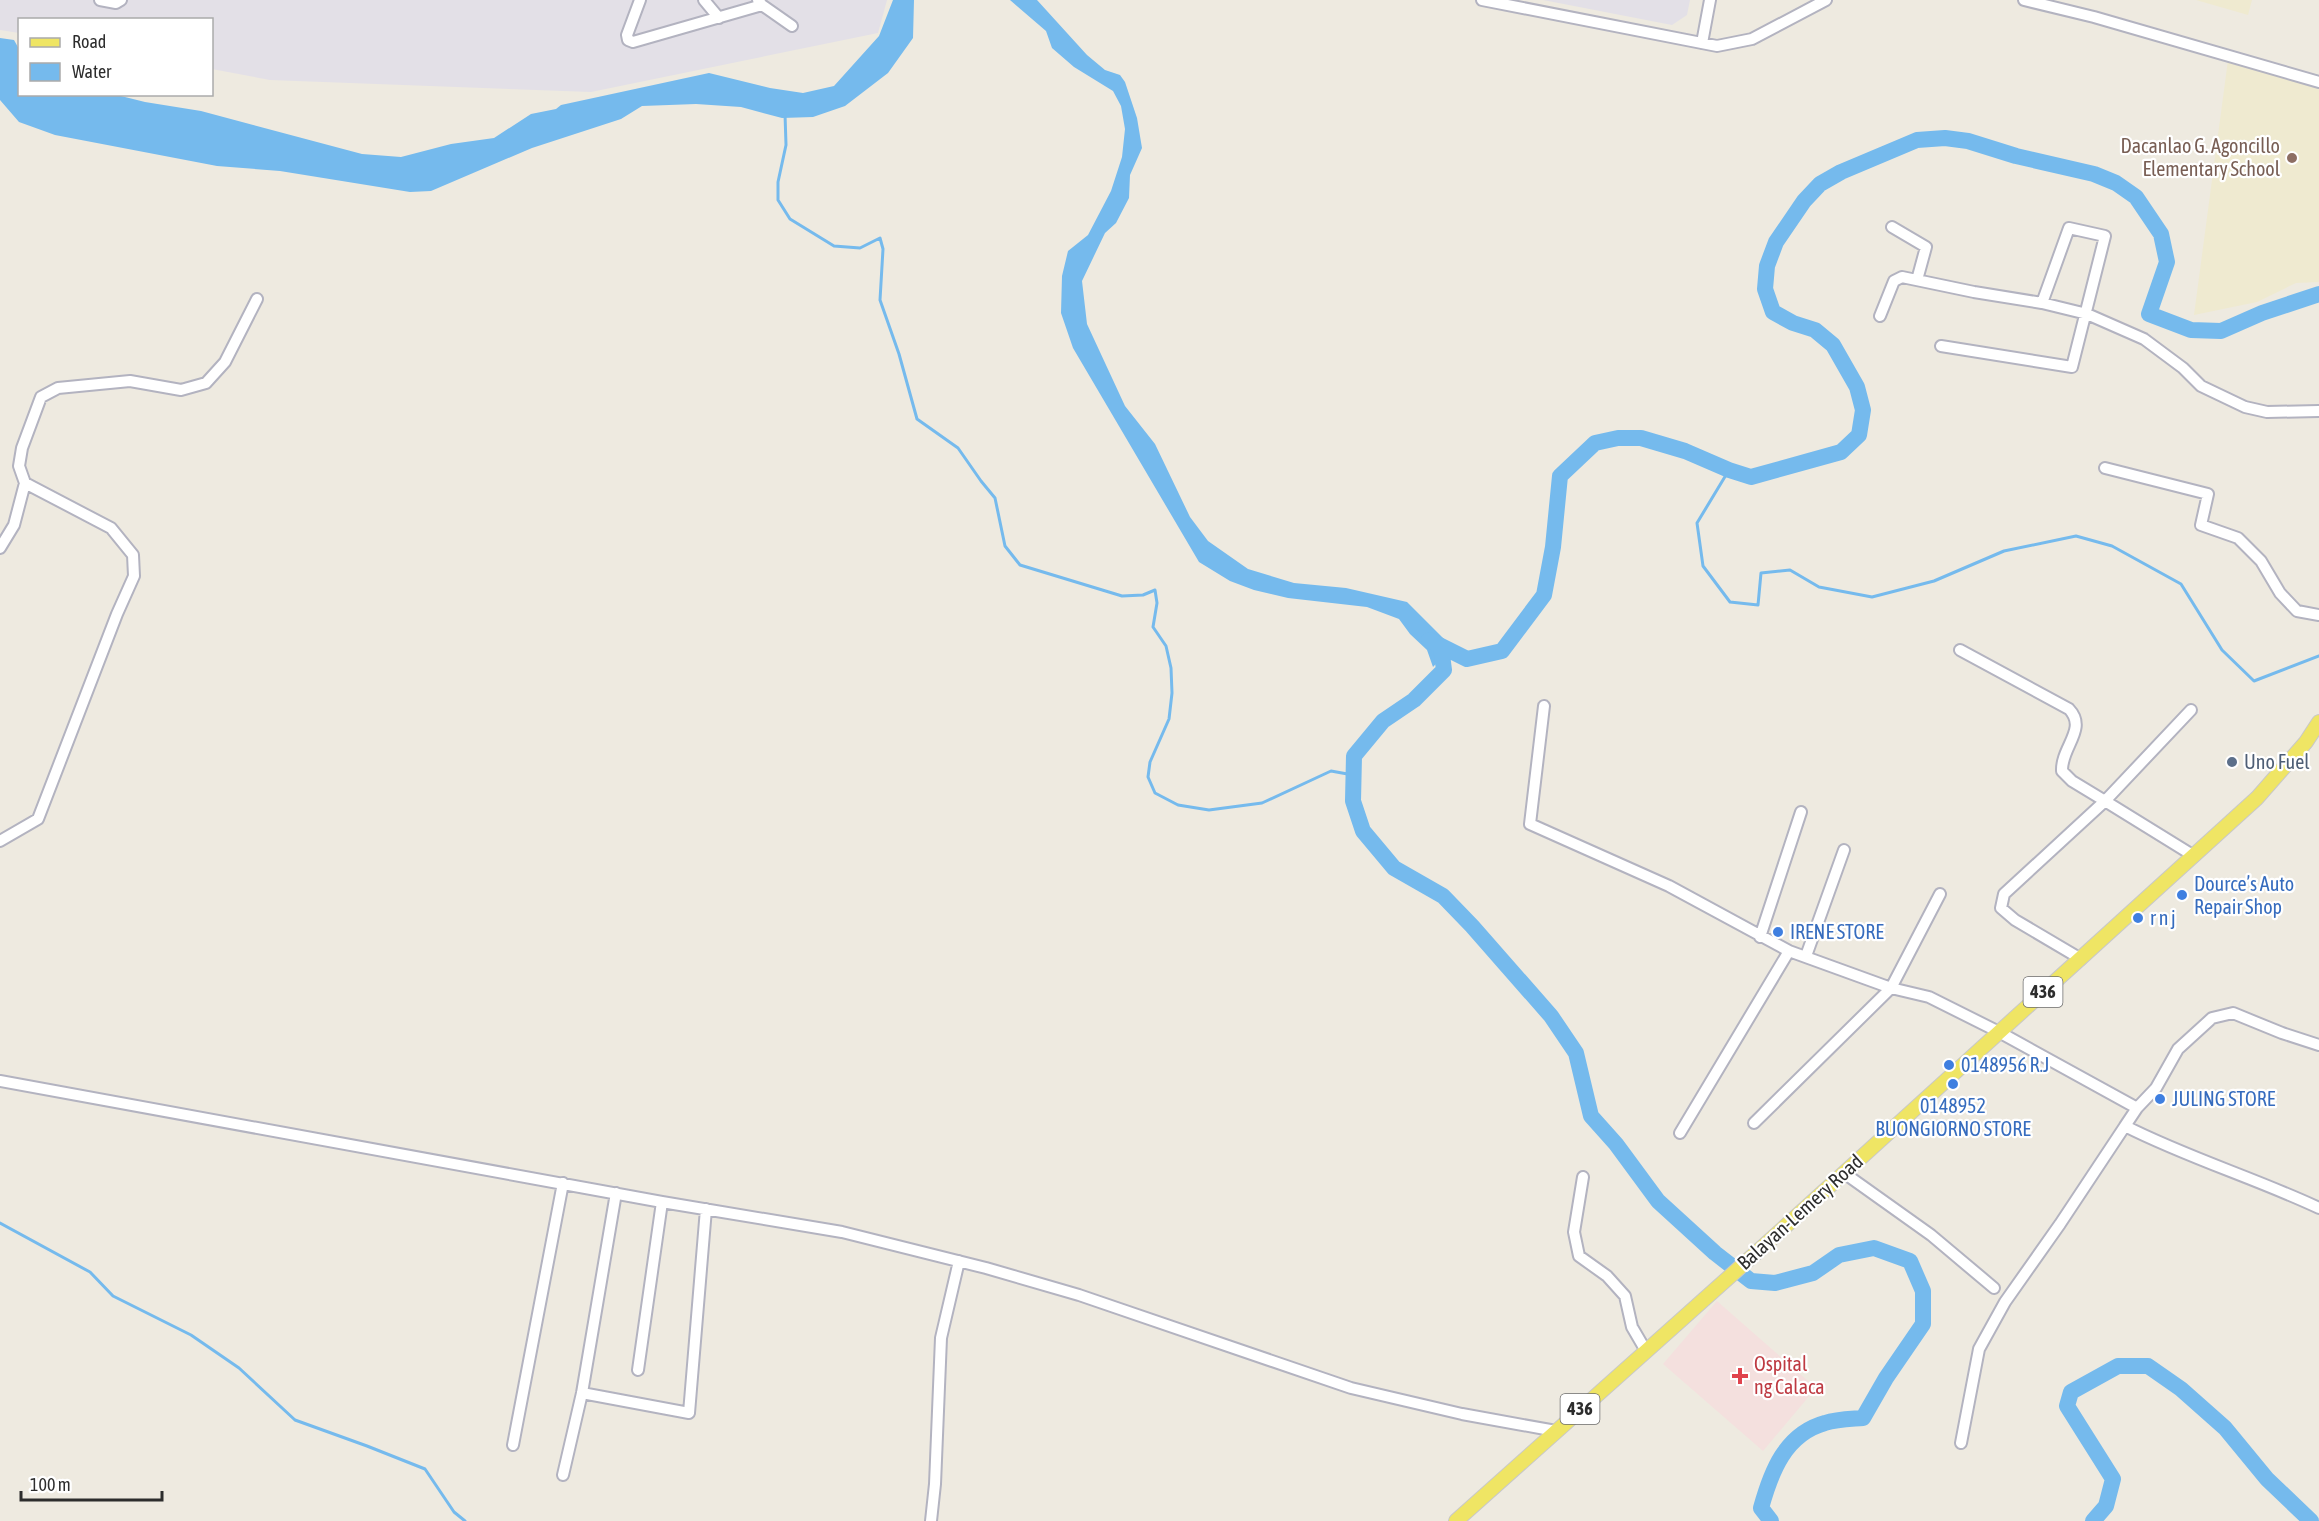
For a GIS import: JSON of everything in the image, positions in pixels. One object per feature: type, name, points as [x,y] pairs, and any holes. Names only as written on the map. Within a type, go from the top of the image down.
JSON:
[{"type":"main road","name":"Balayan-Lemery Road","points":[[1456,1521],[2194,856],[2263,792],[2306,742],[2319,722]]},
{"type":"street","points":[[100,0],[116,3],[121,0]]},
{"type":"street","points":[[640,0],[627,35],[628,40],[633,42],[719,18],[760,3],[792,26]]},
{"type":"street","points":[[704,0],[719,18]]},
{"type":"street","points":[[1482,0],[1717,46],[1752,39],[1826,0]]},
{"type":"street","points":[[1702,43],[1710,0]]},
{"type":"street","points":[[2024,0],[2094,17],[2319,82]]},
{"type":"street","points":[[1892,227],[1926,247],[1917,280]]},
{"type":"street","points":[[1941,346],[2073,367],[2105,236],[2069,228],[2042,303]]},
{"type":"street","points":[[1880,316],[1894,281],[1902,277],[2042,303],[2087,314],[2144,339],[2183,368],[2201,386],[2245,407],[2267,412],[2319,411]]},
{"type":"street","points":[[0,548],[14,525],[25,483],[19,466],[22,448],[40,397],[58,388],[130,381],[181,390],[206,383],[225,362],[257,299]]},
{"type":"street","points":[[2106,468],[2208,494],[2201,525],[2238,538],[2261,561],[2280,594],[2297,611],[2319,615]]},
{"type":"street","points":[[0,842],[38,819],[117,614],[134,576],[133,555],[111,528],[25,483]]},
{"type":"street","points":[[1960,650],[2069,708],[2075,715],[2078,726],[2061,760],[2062,771],[2072,781],[2194,856]]},
{"type":"street","points":[[1544,706],[1530,824],[1669,886],[1789,951],[1891,988],[1929,997],[2000,1032],[2137,1108]]},
{"type":"street","points":[[2081,959],[2015,920],[2001,908],[2004,894],[2105,801],[2191,710]]},
{"type":"street","points":[[1760,937],[1802,812]]},
{"type":"street","points":[[1806,956],[1844,850]]},
{"type":"street","points":[[1754,1124],[1891,988],[1940,894]]},
{"type":"street","points":[[1680,1133],[1789,951]]},
{"type":"street","points":[[1961,1443],[1980,1349],[2005,1302],[2137,1108],[2156,1088],[2178,1049],[2212,1018],[2233,1013],[2319,1045]]},
{"type":"street","points":[[0,1081],[662,1202],[842,1232],[959,1261],[1079,1295],[1351,1388],[1462,1414],[1556,1431]]},
{"type":"street","points":[[2125,1126],[2168,1148],[2319,1208]]},
{"type":"street","points":[[1844,1173],[1931,1235],[1994,1288]]},
{"type":"street","points":[[1583,1177],[1574,1232],[1579,1256],[1607,1276],[1625,1296],[1632,1327],[1646,1351]]},
{"type":"street","points":[[513,1445],[563,1183]]},
{"type":"street","points":[[563,1475],[582,1393],[616,1193]]},
{"type":"street","points":[[639,1370],[662,1202]]},
{"type":"street","points":[[582,1393],[689,1413],[706,1209]]},
{"type":"street","points":[[931,1521],[935,1484],[941,1338],[959,1261]]},
{"type":"shaded area","points":[[0,0],[887,0],[878,33],[591,92],[270,80],[213,69],[213,18],[18,18],[18,33],[0,30]]},
{"type":"shaded area","points":[[1543,0],[1690,0],[1687,15],[1672,25]]},
{"type":"shaded area","points":[[2196,0],[2252,0],[2248,15]]},
{"type":"shaded area","points":[[2228,60],[2319,87],[2319,282],[2296,283],[2257,302],[2194,315]]},
{"type":"shaded area","name":"Ospital ng Calaca","points":[[1717,1301],[1816,1388],[1763,1451],[1663,1364]]},
{"type":"water","points":[[893,0],[914,0],[913,38],[888,73],[845,106],[813,117],[782,118],[741,107],[696,104],[642,106],[621,119],[532,148],[431,191],[410,192],[280,171],[217,166],[55,135],[19,122],[0,100],[0,38],[14,40],[18,47],[18,96],[121,96],[201,111],[362,154],[401,157],[451,144],[494,138],[531,114],[556,109],[561,105],[709,73],[770,88],[803,93],[834,86],[879,36]]},
{"type":"water","points":[[1010,0],[1037,0],[1087,55],[1105,70],[1120,75],[1125,82],[1137,118],[1142,148],[1130,175],[1129,198],[1116,223],[1105,233],[1082,281],[1087,324],[1125,406],[1155,444],[1190,517],[1208,541],[1248,569],[1294,583],[1346,588],[1407,602],[1452,647],[1433,667],[1427,650],[1410,634],[1399,619],[1367,607],[1288,598],[1254,590],[1230,581],[1199,562],[1073,348],[1061,313],[1062,276],[1068,251],[1088,235],[1111,191],[1122,157],[1125,129],[1121,106],[1113,91],[1074,67],[1052,48],[1046,31]]},
{"type":"waterway","points":[[785,114],[786,145],[778,182],[778,200],[790,219],[834,246],[860,248],[880,238],[883,249],[880,300],[899,354],[917,419],[958,448],[995,498],[1005,546],[1020,565],[1122,596],[1143,595],[1155,590],[1157,603],[1153,627],[1166,646],[1171,668],[1172,693],[1169,719],[1150,762],[1148,777],[1155,793],[1178,805],[1209,810],[1262,803],[1331,771],[1353,775]]},
{"type":"waterway","points":[[1429,640],[1467,659],[1502,651],[1544,595],[1553,547],[1560,476],[1595,443],[1618,438],[1641,438],[1685,451],[1751,477],[1841,452],[1859,435],[1863,410],[1857,387],[1833,345],[1815,330],[1793,323],[1773,312],[1765,289],[1767,266],[1776,242],[1804,201],[1820,184],[1841,172],[1917,140],[1945,138],[1968,141],[2016,156],[2094,174],[2116,183],[2136,197],[2161,234],[2167,262],[2149,314],[2191,330],[2221,331],[2262,313],[2319,294]]},
{"type":"waterway","points":[[1729,470],[1697,523],[1703,566],[1730,602],[1758,605],[1761,573],[1790,570],[1819,587],[1872,597],[1934,581],[2004,551],[2076,536],[2112,546],[2181,584],[2222,650],[2254,681],[2319,656]]},
{"type":"waterway","points":[[1441,647],[1444,670],[1414,700],[1383,721],[1354,756],[1353,801],[1363,831],[1394,868],[1443,896],[1551,1016],[1576,1053],[1591,1116],[1616,1144],[1658,1201],[1715,1253],[1751,1281],[1775,1283],[1813,1273],[1839,1255],[1874,1248],[1910,1261],[1923,1291],[1923,1324],[1886,1378],[1863,1418],[1834,1421],[1811,1428],[1790,1445],[1782,1456],[1775,1468],[1761,1508],[1771,1521]]},
{"type":"waterway","points":[[0,1223],[90,1272],[113,1296],[191,1335],[239,1368],[295,1420],[425,1469],[454,1512],[465,1521]]},
{"type":"waterway","points":[[2093,1521],[2106,1506],[2113,1479],[2067,1406],[2071,1392],[2118,1366],[2148,1366],[2181,1389],[2225,1428],[2267,1479],[2311,1521]]},
{"type":"place","name":"Dacanlao G. Agoncillo Elementary School","points":[[2292,158]]},
{"type":"place","name":"Uno Fuel","points":[[2232,762]]},
{"type":"place","name":"Dource’s Auto Repair Shop","points":[[2182,895]]},
{"type":"place","name":"r n j","points":[[2138,918]]},
{"type":"place","name":"IRENE STORE","points":[[1778,932]]},
{"type":"place","name":"0148956 R.J","points":[[1949,1065]]},
{"type":"place","name":"0148952 BUONGIORNO STORE","points":[[1953,1084]]},
{"type":"place","name":"JULING STORE","points":[[2160,1099]]},
{"type":"place","name":"Ospital ng Calaca","points":[[1740,1376]]}]
